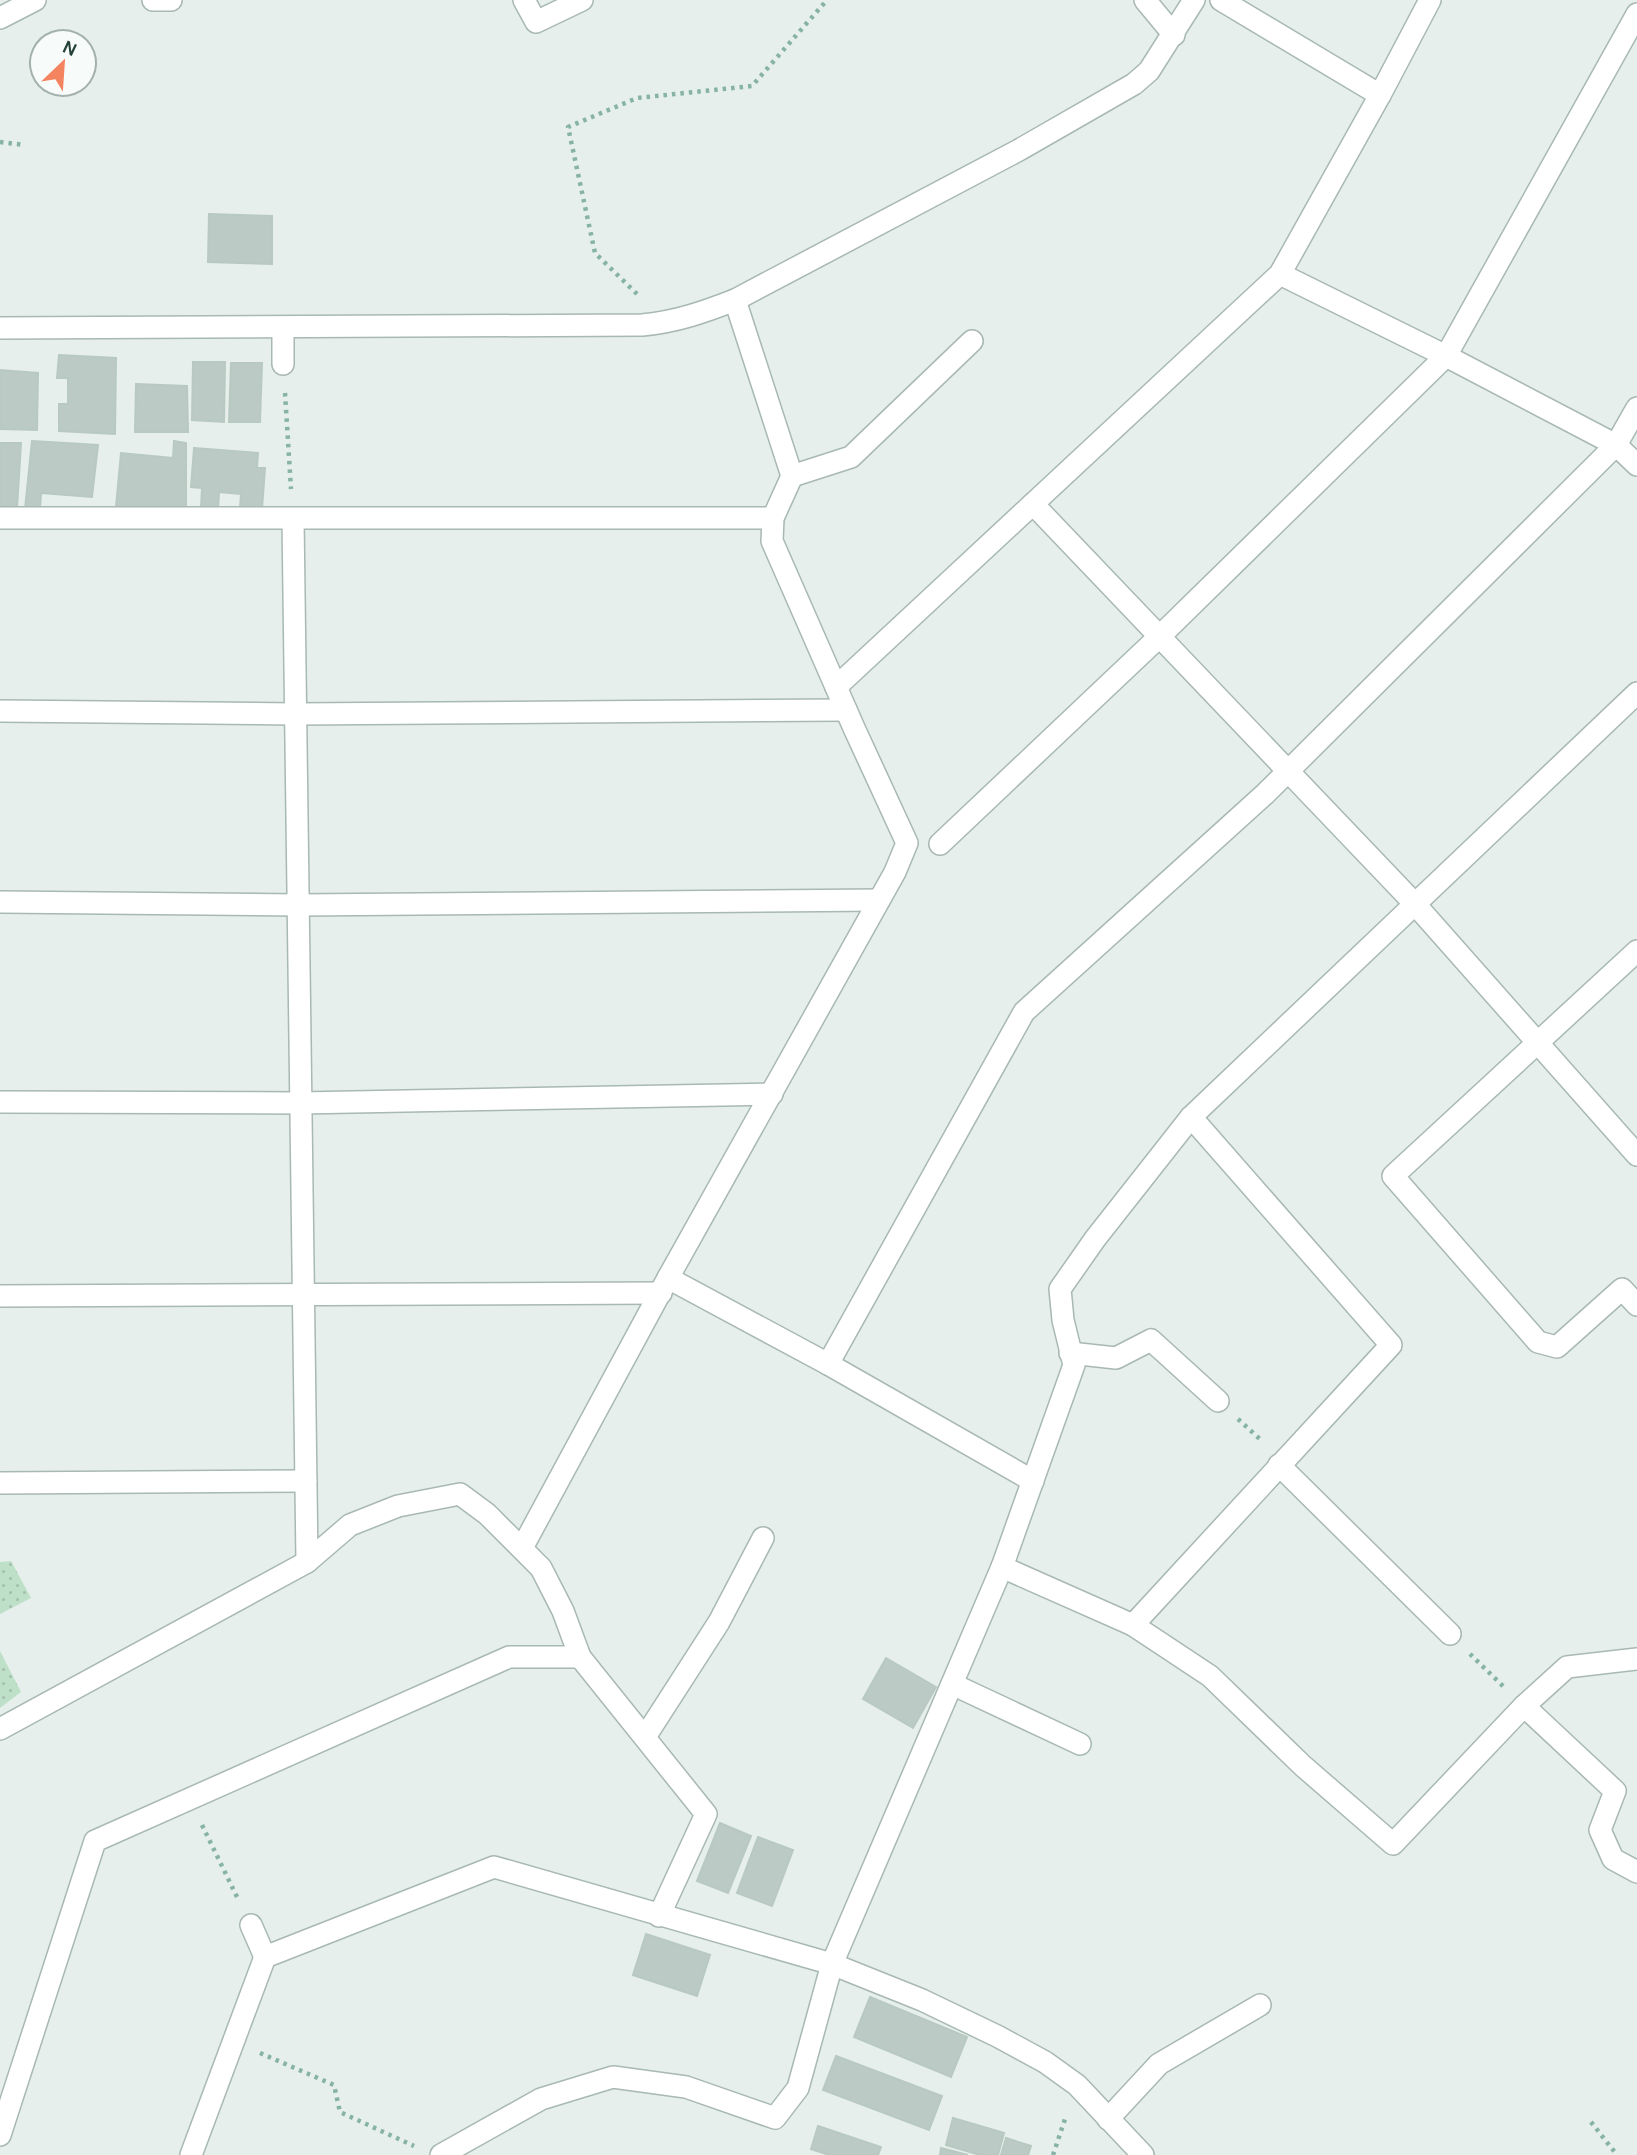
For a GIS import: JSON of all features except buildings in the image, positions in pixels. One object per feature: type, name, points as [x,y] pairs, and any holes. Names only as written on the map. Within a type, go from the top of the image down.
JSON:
[{"type":"street","points":[[0,18],[35,0]]},
{"type":"street","points":[[153,0],[171,0]]},
{"type":"street","points":[[524,0],[536,22],[582,0]]},
{"type":"street","points":[[1145,0],[1174,34]]},
{"type":"street","points":[[0,328],[666,323],[735,300],[1019,150],[1133,84],[1149,71],[1194,0]]},
{"type":"street","points":[[1221,0],[1380,95]]},
{"type":"street","points":[[836,687],[1280,274],[1430,0]]},
{"type":"street","points":[[940,844],[1160,636],[1446,356],[1637,14]]},
{"type":"street","points":[[1280,274],[1446,356],[1616,445],[1637,465]]},
{"type":"street","points":[[523,1548],[664,1285],[895,872],[907,843],[772,541],[773,518],[792,476],[735,300]]},
{"type":"street","points":[[283,327],[283,364]]},
{"type":"street","points":[[792,476],[851,457],[972,341]]},
{"type":"street","points":[[828,1364],[1024,1012],[1287,772],[1616,445],[1637,408]]},
{"type":"street","points":[[1033,504],[1414,903],[1637,1154]]},
{"type":"street","points":[[0,518],[292,514],[773,518]]},
{"type":"street","points":[[292,514],[307,1562]]},
{"type":"street","points":[[432,2152],[541,2099],[613,2077],[686,2087],[775,2118],[798,2088],[832,1964],[1002,1567],[1074,1365],[1063,1320],[1060,1289],[1095,1239],[1191,1117],[1637,693]]},
{"type":"street","points":[[0,711],[296,714],[846,710]]},
{"type":"street","points":[[895,872],[918,867]]},
{"type":"street","points":[[0,902],[298,905],[878,900]]},
{"type":"street","points":[[1637,951],[1393,1176],[1538,1342],[1557,1347],[1622,1289],[1637,1305]]},
{"type":"street","points":[[0,1102],[301,1103],[772,1094]]},
{"type":"street","points":[[1133,1625],[1391,1345],[1191,1117]]},
{"type":"street","points":[[0,1296],[304,1295],[664,1285],[828,1364],[1033,1481]]},
{"type":"street","points":[[1070,1353],[1116,1358],[1151,1340],[1218,1401]]},
{"type":"street","points":[[1282,1463],[1450,1634]]},
{"type":"street","points":[[0,1483],[306,1481]]},
{"type":"street","points":[[0,1729],[307,1562],[350,1525],[398,1506],[460,1494],[487,1514],[541,1568],[563,1611],[580,1657],[706,1814],[659,1916]]},
{"type":"street","points":[[645,1737],[719,1622],[763,1538]]},
{"type":"street","points":[[1002,1567],[1133,1625],[1210,1676],[1303,1766],[1393,1844],[1524,1706],[1567,1667],[1637,1659]]},
{"type":"street","points":[[0,2135],[95,1841],[509,1657],[580,1657]]},
{"type":"street","points":[[952,1684],[1080,1744]]},
{"type":"street","points":[[1524,1706],[1615,1791],[1600,1829],[1613,1860],[1637,1872]]},
{"type":"street","points":[[265,1957],[494,1867],[832,1964],[922,2000],[1045,2062],[1077,2085],[1143,2155]]},
{"type":"street","points":[[191,2155],[265,1957],[251,1925]]},
{"type":"street","points":[[1108,2119],[1159,2064],[1260,2005]]},
{"type":"path","points":[[666,323],[595,253],[568,127],[637,98],[752,86],[827,0]]},
{"type":"path","points":[[0,142],[24,145]]},
{"type":"path","points":[[283,364],[292,514]]},
{"type":"path","points":[[1218,1401],[1282,1463]]},
{"type":"path","points":[[1450,1634],[1524,1706]]},
{"type":"path","points":[[190,1799],[251,1925]]},
{"type":"path","points":[[235,2042],[334,2085],[340,2112],[432,2152]]},
{"type":"path","points":[[1591,2122],[1617,2155]]},
{"type":"green space","points":[[11,1561],[31,1598],[0,1614],[0,1562]]},
{"type":"green space","points":[[0,1651],[21,1692],[0,1708]]}]
